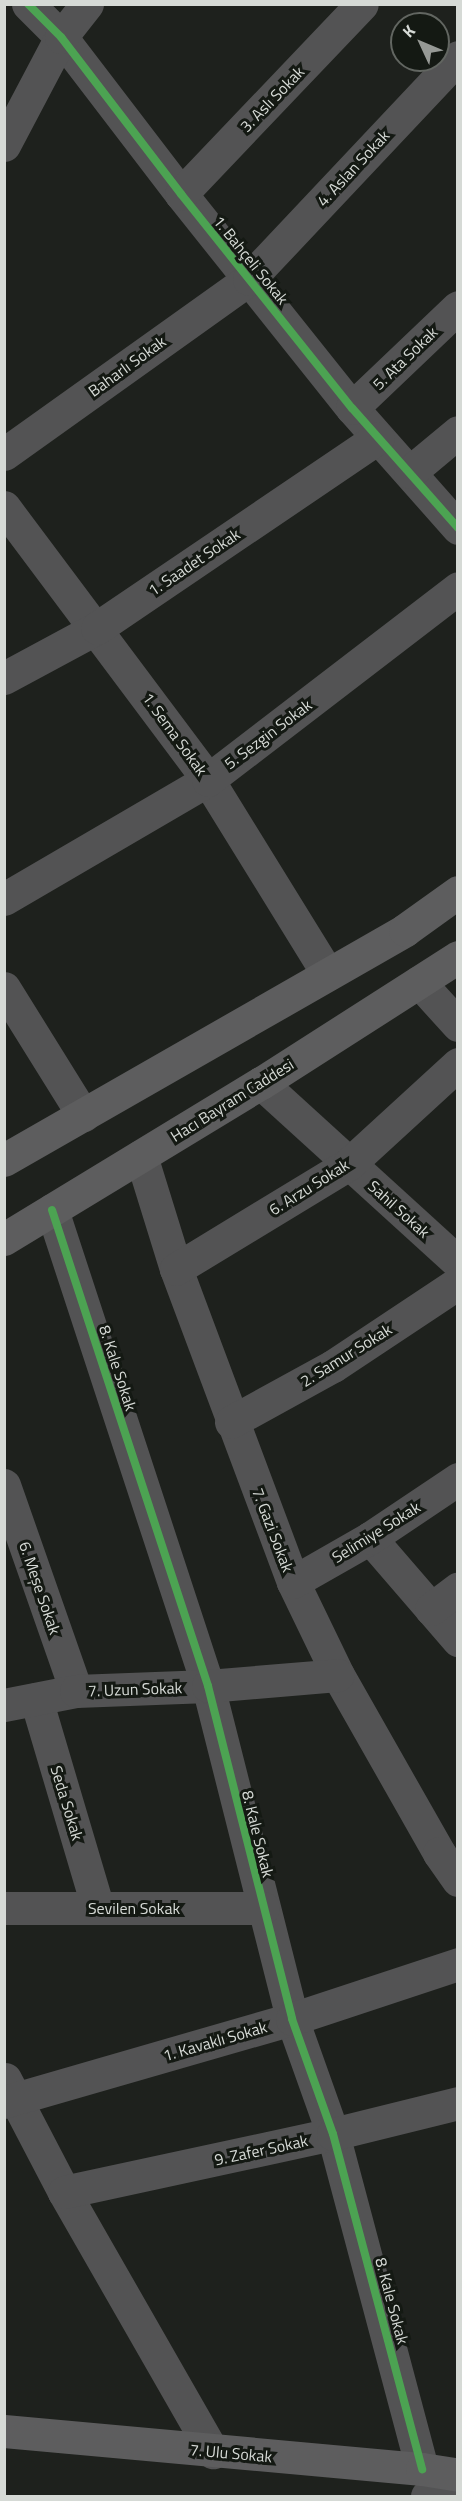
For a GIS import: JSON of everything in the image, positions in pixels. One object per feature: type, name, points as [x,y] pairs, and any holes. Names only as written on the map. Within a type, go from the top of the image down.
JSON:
[{"type":"main road","points":[[4,1160],[405,930],[458,892]]},
{"type":"main road","name":"Hacı Bayram Caddesi","points":[[4,1239],[261,1083],[458,957]]},
{"type":"main road","name":"7. Ulu Sokak","points":[[4,2431],[213,2452],[425,2483],[458,2475]]},
{"type":"street","name":"1. Bahçeli Sokak","points":[[28,4],[62,38],[181,194],[352,408],[458,528]]},
{"type":"street","points":[[4,145],[62,38],[87,4]]},
{"type":"street","name":"3. Aslı Sokak","points":[[181,194],[362,4]]},
{"type":"street","name":"4. Aslan Sokak","points":[[249,279],[458,57]]},
{"type":"street","name":"Baharlı Sokak","points":[[4,454],[249,279]]},
{"type":"street","name":"5. Ata Sokak","points":[[352,408],[458,307]]},
{"type":"street","points":[[410,472],[458,432]]},
{"type":"street","name":"1. Saadet Sokak","points":[[4,678],[97,628],[378,438]]},
{"type":"street","name":"1. Sema Sokak","points":[[4,507],[97,628],[208,780],[328,974]]},
{"type":"street","name":"5. Sezgin Sokak","points":[[4,899],[208,780],[458,588]]},
{"type":"street","points":[[419,982],[458,1024]]},
{"type":"street","points":[[4,988],[83,1116]]},
{"type":"street","name":"6. Arzu Sokak","points":[[176,1269],[349,1164],[458,1064]]},
{"type":"street","name":"Sahil Sokak","points":[[261,1083],[458,1262]]},
{"type":"street","name":"7. Gazi Sokak","points":[[141,1156],[176,1269],[231,1422],[293,1582],[338,1675],[448,1845],[458,1880]]},
{"type":"street","name":"8. Kale Sokak","points":[[52,1210],[208,1686],[292,2019],[333,2134],[425,2483]]},
{"type":"street","name":"2. Samur Sokak","points":[[231,1422],[333,1366],[458,1283]]},
{"type":"street","name":"Selimiye Sokak","points":[[293,1582],[370,1538],[458,1479]]},
{"type":"street","name":"6. Meşe Sokak","points":[[4,1485],[76,1691]]},
{"type":"street","points":[[370,1538],[458,1640]]},
{"type":"street","points":[[431,1609],[458,1589]]},
{"type":"street","name":"7. Uzun Sokak","points":[[20,1702],[76,1691],[208,1686],[338,1675]]},
{"type":"street","name":"Seda Sokak","points":[[20,1702],[98,1908]]},
{"type":"street","name":"Sevilen Sokak","points":[[4,1908],[263,1908]]},
{"type":"street","name":"1. Kavaklı Sokak","points":[[8,2092],[292,2019],[458,1964]]},
{"type":"street","points":[[8,2092],[213,2452]]},
{"type":"street","name":"9. Zafer Sokak","points":[[64,2192],[333,2134],[458,2103]]},
{"type":"street","points":[[425,2483],[458,2484]]},
{"type":"cycle path","points":[[28,4],[61,37],[181,194],[352,408],[458,528]]},
{"type":"cycle path","points":[[52,1210],[208,1686],[292,2019],[333,2134],[422,2469]]}]
